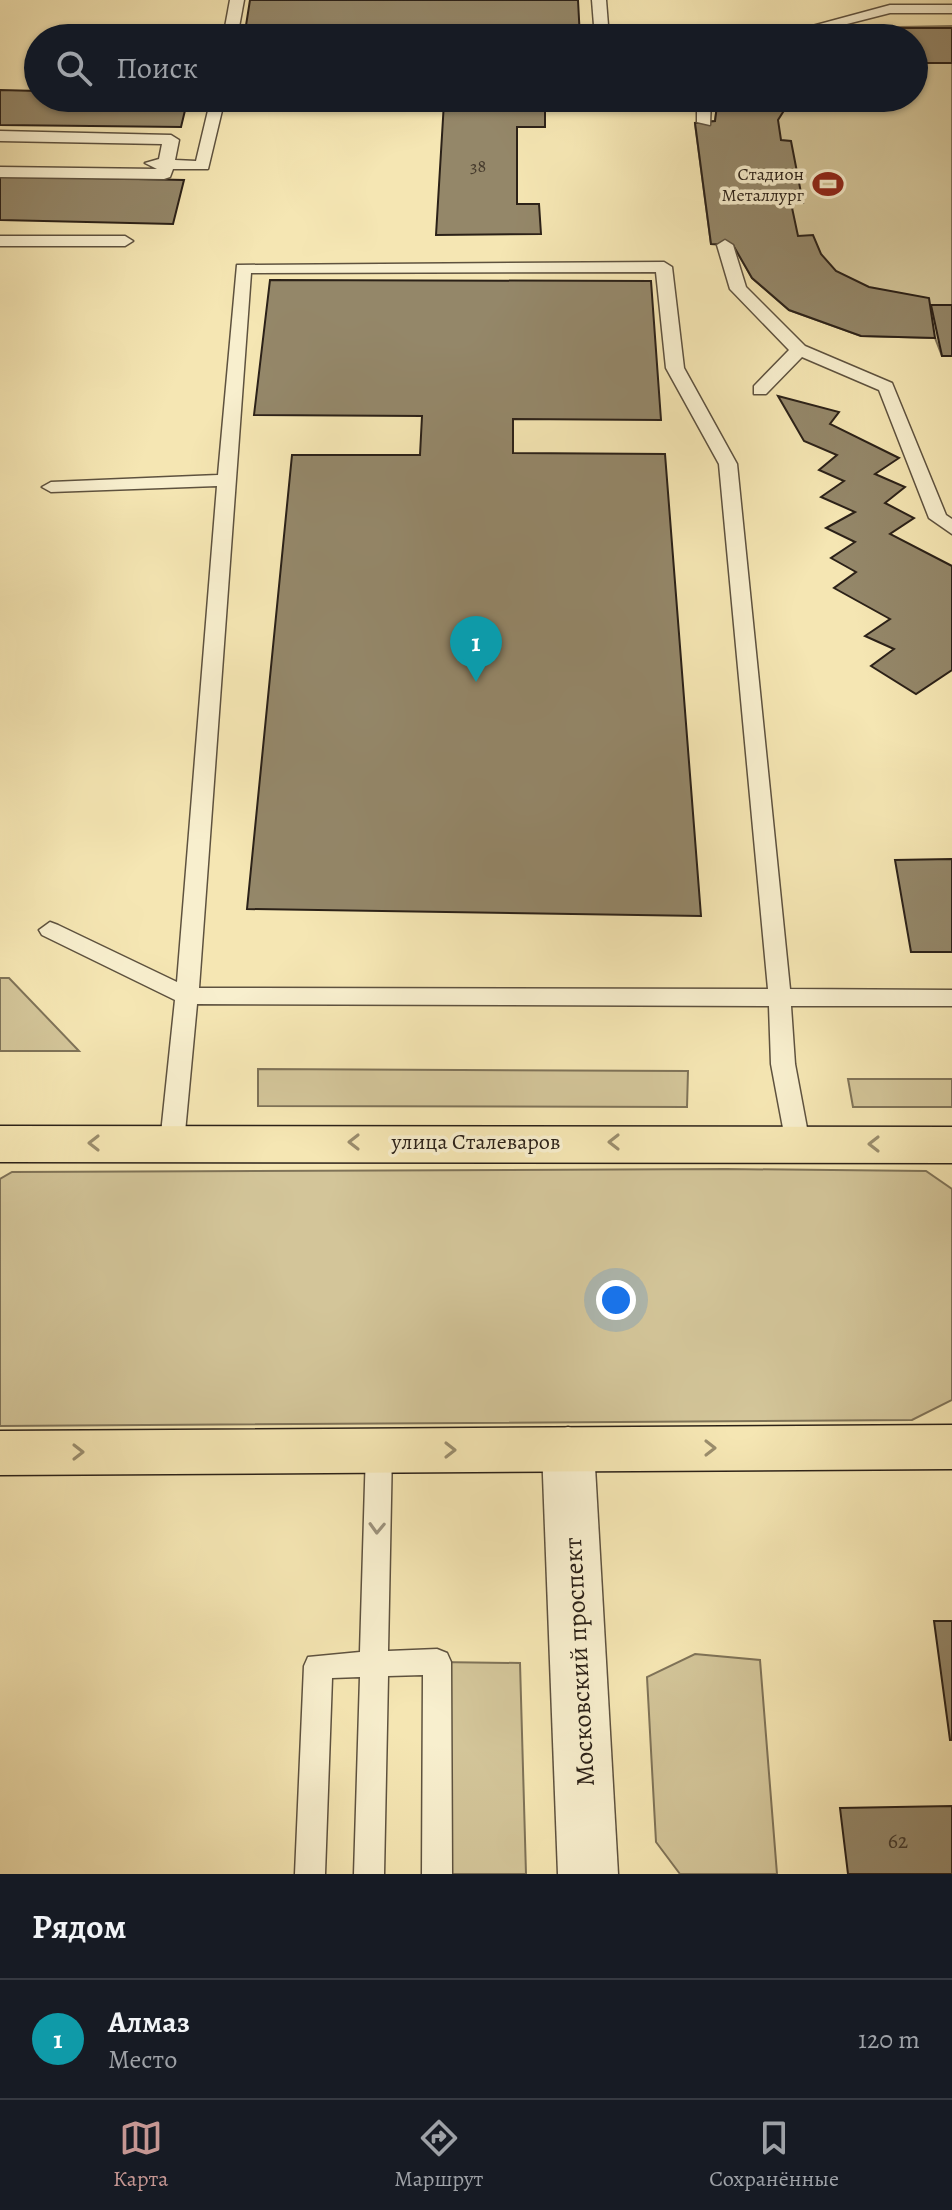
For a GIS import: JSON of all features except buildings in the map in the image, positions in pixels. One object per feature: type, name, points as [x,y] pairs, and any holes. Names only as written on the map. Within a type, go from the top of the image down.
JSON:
[{"type":"main road","name":"улица Сталеваров","points":[[6,1146],[172,1143],[798,1144],[943,1148]]},
{"type":"main road","points":[[0,1453],[952,1447]]},
{"type":"street","name":"Московский проспект","points":[[568,1449],[588,1874]]},
{"type":"lane","points":[[233,24],[237,0]]},
{"type":"lane","points":[[599,0],[601,24]]},
{"type":"lane","points":[[831,24],[890,9],[952,9]]},
{"type":"lane","points":[[0,160],[203,166],[215,112]]},
{"type":"lane","points":[[705,112],[705,122]]},
{"type":"lane","points":[[0,136],[171,140],[164,174],[0,172]]},
{"type":"lane","points":[[0,241],[125,241]]},
{"type":"lane","points":[[725,245],[738,289],[799,350],[886,387],[938,518],[952,528]]},
{"type":"lane","points":[[172,1143],[187,996],[243,268],[664,267],[675,368],[728,464],[781,999],[783,1064],[798,1144]]},
{"type":"lane","points":[[760,390],[799,350]]},
{"type":"lane","points":[[51,487],[227,480]]},
{"type":"lane","points":[[50,930],[187,996],[952,998]]},
{"type":"lane","points":[[369,1874],[379,1450]]},
{"type":"lane","points":[[310,1874],[318,1666],[437,1662],[437,1874]]},
{"type":"shaded area","name":"Стадион Металлург","points":[[928,26],[952,26],[952,356],[942,356],[935,338],[861,336],[789,310],[752,278],[733,245],[711,244],[695,124],[715,121],[716,112],[928,112]]},
{"type":"shaded area","points":[[0,978],[9,978],[79,1051],[0,1051]]},
{"type":"shaded area","points":[[258,1069],[688,1071],[687,1107],[258,1106]]},
{"type":"shaded area","points":[[848,1079],[952,1079],[952,1107],[853,1107]]},
{"type":"shaded area","points":[[926,1171],[952,1189],[952,1400],[912,1420],[0,1426],[0,1179],[12,1172]]},
{"type":"shaded area","points":[[695,1654],[760,1660],[777,1874],[680,1874],[656,1842],[647,1677]]},
{"type":"shaded area","points":[[437,1662],[520,1663],[526,1874],[437,1874]]},
{"type":"place","name":"Стадион Металлург","points":[[828,184]]},
{"type":"place","name":"Алмаз","points":[[476,682]]}]
